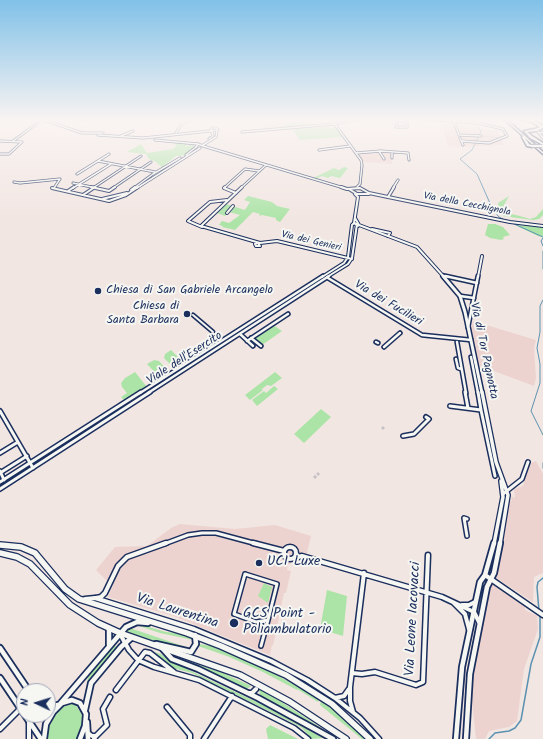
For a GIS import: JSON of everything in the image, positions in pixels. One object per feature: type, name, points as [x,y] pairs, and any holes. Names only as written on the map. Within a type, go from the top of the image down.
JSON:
[{"type":"main road","name":"Via Laurentina","points":[[0,545],[21,547],[35,553],[65,589],[82,600],[195,636],[268,667],[311,690],[338,708],[370,739]]},
{"type":"main road","points":[[0,553],[20,558],[30,564],[70,605],[91,620],[120,633],[230,671],[259,685],[314,717],[346,739]]},
{"type":"street","points":[[14,182],[20,184],[60,179],[60,182],[53,188],[98,199],[116,198],[126,195],[188,153]]},
{"type":"street","points":[[116,198],[129,192],[152,173],[166,168],[188,153]]},
{"type":"street","points":[[228,153],[347,188],[358,197]]},
{"type":"street","points":[[347,188],[362,188],[360,184],[362,164],[356,153]]},
{"type":"street","points":[[381,153],[384,159]]},
{"type":"street","points":[[392,153],[392,158]]},
{"type":"street","points":[[408,153],[409,160]]},
{"type":"street","points":[[77,174],[109,154]]},
{"type":"street","points":[[83,195],[141,156]]},
{"type":"street","points":[[98,161],[152,173]]},
{"type":"street","points":[[73,183],[109,191],[151,162]]},
{"type":"street","points":[[68,192],[111,164]]},
{"type":"street","points":[[230,199],[210,202],[188,222],[202,227],[202,224],[230,199],[266,165]]},
{"type":"street","points":[[236,193],[224,188],[245,169],[260,171]]},
{"type":"street","points":[[145,179],[149,180]]},
{"type":"street","points":[[388,197],[398,180]]},
{"type":"street","points":[[352,191],[360,184]]},
{"type":"street","name":"Via della Cecchignola","points":[[362,188],[373,194]]},
{"type":"street","points":[[358,197],[366,191]]},
{"type":"street","name":"Via della Cecchignola","points":[[355,194],[373,194],[510,222],[543,226]]},
{"type":"street","points":[[347,258],[358,197]]},
{"type":"street","points":[[227,212],[233,206]]},
{"type":"street","points":[[352,259],[357,226],[355,218]]},
{"type":"street","points":[[354,223],[357,226]]},
{"type":"street","points":[[352,227],[357,226]]},
{"type":"street","name":"Via di Tor Pagnotta","points":[[357,226],[396,237],[417,247],[460,296],[471,340],[496,462],[508,501],[495,567],[487,587],[470,674],[466,739]]},
{"type":"street","name":"Via dei Genieri","points":[[202,227],[260,242],[271,240],[352,259]]},
{"type":"street","points":[[468,327],[472,313],[482,256]]},
{"type":"street","name":"Viale dell'Esercito","points":[[0,482],[324,276],[344,263],[347,258]]},
{"type":"street","name":"Viale dell'Esercito","points":[[0,489],[328,278],[349,264],[352,259]]},
{"type":"street","name":"Via dei Fucilieri","points":[[324,276],[422,335],[471,340]]},
{"type":"street","points":[[443,276],[477,283]]},
{"type":"street","points":[[447,280],[452,278]]},
{"type":"street","points":[[315,281],[319,283]]},
{"type":"street","points":[[460,296],[474,298]]},
{"type":"street","points":[[247,340],[288,314]]},
{"type":"street","points":[[193,315],[213,332]]},
{"type":"street","points":[[250,323],[253,326]]},
{"type":"street","points":[[384,347],[400,333]]},
{"type":"street","points":[[240,334],[253,346]]},
{"type":"street","points":[[251,338],[261,346]]},
{"type":"street","points":[[222,341],[225,344]]},
{"type":"street","points":[[457,342],[468,408]]},
{"type":"street","points":[[200,355],[203,358]]},
{"type":"street","points":[[471,357],[495,476]]},
{"type":"street","points":[[456,359],[458,368],[461,368]]},
{"type":"street","points":[[190,361],[194,364]]},
{"type":"street","points":[[187,363],[190,366]]},
{"type":"street","points":[[160,380],[163,384]]},
{"type":"street","points":[[450,406],[481,410]]},
{"type":"street","points":[[117,408],[120,412]]},
{"type":"street","points":[[0,412],[33,468]]},
{"type":"street","points":[[403,436],[414,434],[429,419],[426,417]]},
{"type":"street","points":[[83,430],[86,433]]},
{"type":"street","points":[[0,453],[18,442]]},
{"type":"street","points":[[4,480],[0,472],[27,456]]},
{"type":"street","points":[[505,493],[522,479],[528,462]]},
{"type":"street","name":"Via di Tor Pagnotta","points":[[456,739],[460,683],[469,632],[480,582],[486,575],[505,493]]},
{"type":"street","points":[[467,519],[464,518],[467,536]]},
{"type":"street","points":[[95,598],[101,597],[105,593],[120,564],[127,556],[188,535],[216,533],[284,551]]},
{"type":"street","points":[[284,551],[288,546],[302,556],[427,592],[460,604],[474,612]]},
{"type":"street","points":[[294,549],[296,553],[294,558]]},
{"type":"street","points":[[284,551],[286,558],[290,559],[302,556]]},
{"type":"street","name":"Via Leone Iacovacci","points":[[352,673],[362,674],[375,672],[416,686],[423,682],[428,555]]},
{"type":"street","points":[[261,646],[268,620],[277,584],[245,574],[238,592],[234,614],[256,622],[268,620]]},
{"type":"street","points":[[353,713],[350,701],[350,686],[364,574]]},
{"type":"street","points":[[486,575],[543,614]]},
{"type":"street","points":[[105,593],[107,602]]},
{"type":"street","name":"Via Laurentina","points":[[82,600],[95,598],[194,629],[237,646],[292,672],[335,698],[353,713],[379,739]]},
{"type":"street","points":[[452,601],[465,614],[469,632]]},
{"type":"street","points":[[460,604],[468,605],[476,602]]},
{"type":"street","name":"Via di Tor Pagnotta","points":[[474,612],[478,618],[479,628]]},
{"type":"street","points":[[44,739],[48,720],[52,712],[120,633],[133,623],[154,622]]},
{"type":"street","points":[[108,628],[110,636],[108,647]]},
{"type":"street","points":[[120,633],[130,652],[138,660],[152,666],[199,680],[294,728],[308,739]]},
{"type":"street","points":[[153,645],[161,644],[191,652],[196,644],[195,636]]},
{"type":"street","points":[[80,739],[84,729],[88,692],[91,683],[131,637]]},
{"type":"street","points":[[0,648],[24,683]]},
{"type":"street","points":[[162,648],[172,659],[198,669],[258,698],[333,739]]},
{"type":"street","points":[[116,690],[144,653],[149,652],[174,672]]},
{"type":"street","points":[[0,678],[16,703]]},
{"type":"street","points":[[335,698],[344,696],[350,686]]},
{"type":"street","points":[[204,739],[232,696]]},
{"type":"street","points":[[88,732],[95,737],[107,725],[103,709],[110,697]]},
{"type":"street","points":[[56,705],[70,700],[81,704],[86,715],[88,739]]},
{"type":"street","points":[[167,707],[190,735],[190,739]]},
{"type":"street","points":[[0,729],[16,712]]},
{"type":"street","points":[[29,723],[29,739]]},
{"type":"street","points":[[29,723],[41,739]]},
{"type":"shaded area","points":[[357,153],[380,153],[384,159],[381,153],[391,153],[392,164],[363,162]]},
{"type":"shaded area","points":[[473,321],[536,340],[534,348],[536,378],[534,386],[478,365],[470,330]]},
{"type":"shaded area","points":[[536,461],[543,474],[543,573],[534,577],[533,602],[495,577],[510,501],[512,501],[511,496],[515,498],[514,489],[523,486],[530,463]]},
{"type":"shaded area","points":[[180,524],[235,529],[275,525],[311,536],[305,561],[297,559],[288,565],[287,570],[291,571],[286,593],[284,593],[270,655],[173,616],[108,597],[113,585],[96,570],[115,547],[147,546],[171,528]]},
{"type":"shaded area","points":[[492,584],[524,605],[525,610],[537,616],[538,629],[524,669],[517,721],[509,727],[489,731],[485,739],[476,739],[472,702],[472,679],[490,585]]},
{"type":"green space","points":[[141,153],[186,153],[182,156],[176,156],[161,168],[161,166],[157,164],[158,163],[149,159],[146,154]]},
{"type":"green space","points":[[344,167],[348,168],[340,178],[331,176],[328,178],[322,176],[316,179],[313,178],[334,168],[339,170]]},
{"type":"green space","points":[[248,196],[272,202],[277,206],[290,209],[280,222],[276,220],[276,218],[262,215],[259,216],[260,214],[253,212],[235,230],[219,225],[222,221],[229,223],[240,215],[229,212],[225,216],[217,213],[226,204],[245,210],[250,202],[244,200]]},
{"type":"green space","points":[[509,196],[502,209],[505,213],[530,219],[536,217],[543,209],[543,215],[539,219],[533,220],[503,216],[498,209],[498,203]]},
{"type":"green space","points":[[488,224],[495,224],[503,227],[510,235],[503,237],[504,239],[501,240],[490,238],[485,235]]},
{"type":"green space","points":[[515,225],[543,227],[543,237],[538,236]]},
{"type":"green space","points":[[273,325],[282,331],[262,345],[253,338]]},
{"type":"green space","points":[[171,350],[184,363],[175,369],[164,358],[165,354]]},
{"type":"green space","points":[[154,360],[159,361],[170,373],[160,378],[147,364]]},
{"type":"green space","points":[[135,372],[147,387],[125,401],[121,397],[127,393],[122,387],[121,383],[125,378]]},
{"type":"green space","points":[[275,372],[282,378],[271,386],[267,385],[262,389],[258,386],[263,390],[250,400],[245,395]]},
{"type":"green space","points":[[274,386],[278,389],[257,406],[252,400],[264,391],[266,393]]},
{"type":"green space","points":[[321,409],[331,417],[304,443],[294,434]]},
{"type":"green space","points":[[264,583],[272,587],[268,603],[258,596]]},
{"type":"green space","points":[[327,590],[347,596],[343,636],[320,629]]},
{"type":"green space","points":[[136,625],[142,625],[166,632],[178,633],[193,640],[160,633]]},
{"type":"green space","points":[[130,628],[192,649],[187,651],[162,642],[154,642],[126,632]]},
{"type":"green space","points":[[114,644],[117,648],[87,685],[88,674]]},
{"type":"green space","points":[[199,644],[212,646],[270,671],[319,699],[318,702],[297,689],[263,672],[227,656],[198,646]]},
{"type":"green space","points":[[153,652],[161,654],[170,661],[263,705],[323,738],[312,739],[302,728],[293,723],[192,673],[173,668]]},
{"type":"green space","points":[[175,657],[223,673],[251,686],[247,689]]},
{"type":"green space","points":[[259,690],[280,701],[326,731],[260,695]]},
{"type":"green space","points":[[321,701],[340,715],[365,739],[362,739],[320,705]]},
{"type":"green space","points":[[71,704],[76,705],[82,715],[81,729],[76,739],[48,739],[48,727],[50,723],[56,723],[56,711],[60,708]]},
{"type":"green space","points":[[270,725],[298,739],[268,739],[266,729]]},
{"type":"waterway","points":[[467,153],[460,159],[477,174],[493,210],[499,217],[505,220]]},
{"type":"waterway","points":[[512,223],[543,237]]},
{"type":"waterway","points":[[543,238],[541,241],[543,246]]},
{"type":"waterway","points":[[543,251],[543,269]]},
{"type":"waterway","points":[[543,300],[540,306],[540,332],[537,348],[540,364],[540,383],[531,411],[543,435]]},
{"type":"waterway","points":[[543,463],[543,468]]},
{"type":"waterway","points":[[539,611],[537,587],[538,582],[543,578]]},
{"type":"waterway","points":[[489,739],[495,733],[509,731],[515,728],[521,720],[531,664],[540,637],[540,616]]},
{"type":"tunnel","points":[[314,478],[319,473]]},
{"type":"place","name":"Chiesa di San Gabriele Arcangelo","points":[[98,291]]},
{"type":"place","name":"Chiesa di Santa Barbara","points":[[187,314]]},
{"type":"place","name":"UCI Luxe","points":[[259,563]]},
{"type":"place","name":"GCS Point - Poliambulatorio","points":[[234,623]]}]
